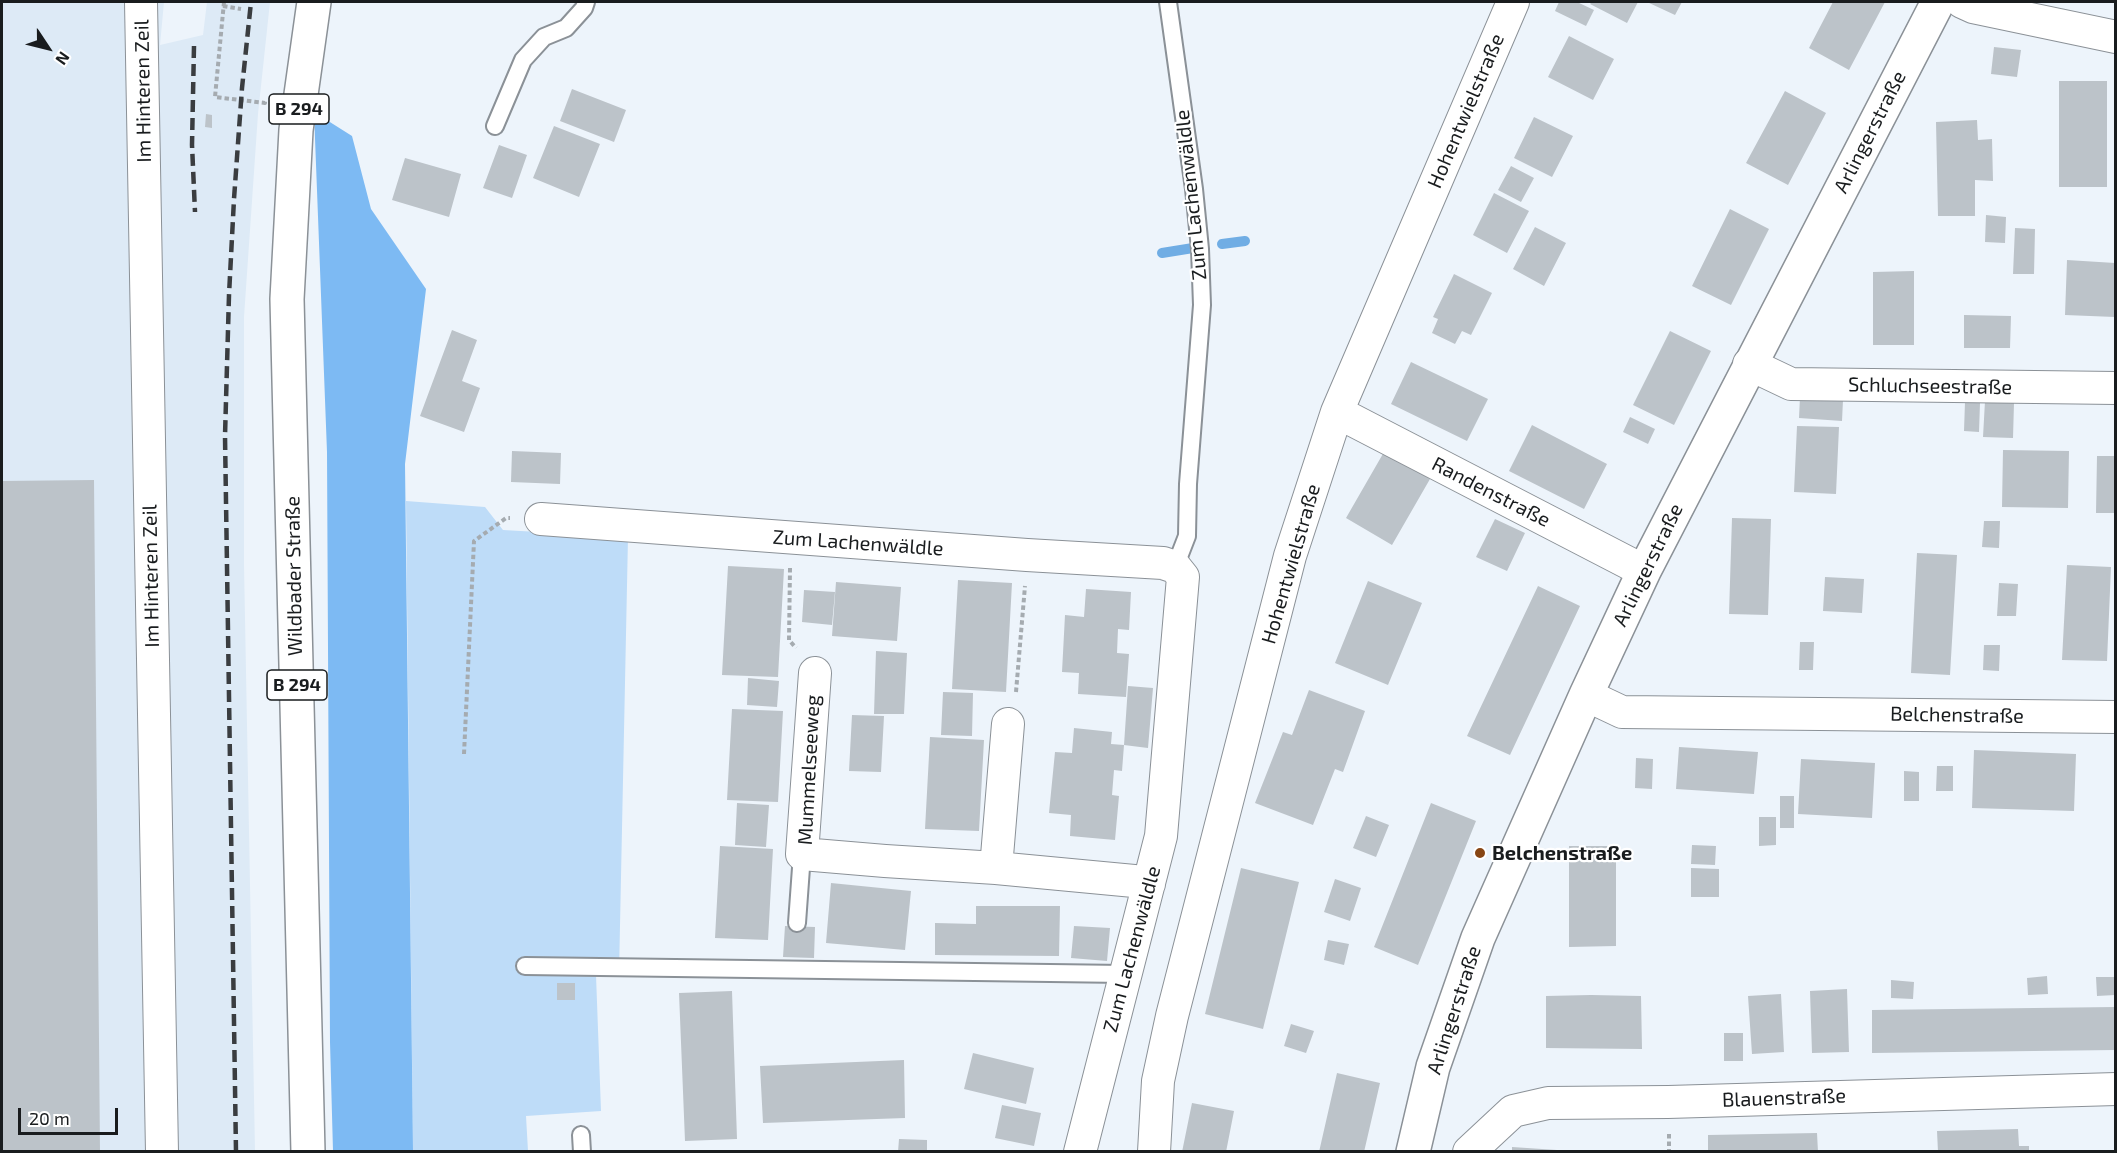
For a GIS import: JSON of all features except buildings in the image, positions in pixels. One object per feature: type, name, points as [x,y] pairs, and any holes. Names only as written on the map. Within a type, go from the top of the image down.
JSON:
[{"type":"main road","name":"Wildbader Straße","points":[[308,1152],[287,299],[296,130],[314,2]]},
{"type":"main road","name":"Arlingerstraße","points":[[1413,1152],[1433,1067],[1478,938],[1586,695],[1644,571],[1749,364],[1938,2]]},
{"type":"street","name":"Im Hinteren Zeil","points":[[141,2],[162,1152]]},
{"type":"street","name":"Hohentwielstraße","points":[[1154,1152],[1158,1082],[1172,1016],[1290,556],[1337,412],[1513,2]]},
{"type":"street","points":[[1962,2],[1973,7],[2115,37]]},
{"type":"street","name":"Schluchseestraße","points":[[1749,364],[1791,384],[2115,388]]},
{"type":"street","name":"Randenstraße","points":[[1337,412],[1644,571]]},
{"type":"street","name":"Zum Lachenwäldle","points":[[541,519],[1163,563],[1175,567],[1183,576],[1161,836],[1080,1152]]},
{"type":"street","name":"Mummelseeweg","points":[[815,673],[802,854],[996,868],[1149,884]]},
{"type":"street","name":"Belchenstraße","points":[[1586,695],[1622,711],[2115,717]]},
{"type":"street","points":[[996,868],[1008,724]]},
{"type":"street","name":"Blauenstraße","points":[[1469,1152],[1513,1112],[1548,1102],[1668,1102],[2115,1089]]},
{"type":"lane","points":[[495,126],[523,60],[544,37],[566,28],[584,8],[586,2]]},
{"type":"lane","name":"Zum Lachenwäldle","points":[[1168,2],[1194,189],[1200,249],[1202,305],[1188,484],[1187,536],[1175,567]]},
{"type":"lane","points":[[797,923],[802,854]]},
{"type":"lane","points":[[525,966],[1125,974]]},
{"type":"path","points":[[241,9],[223,4],[214,97],[265,103]]},
{"type":"path","points":[[464,754],[474,541],[506,518],[541,519]]},
{"type":"path","points":[[790,561],[789,640],[815,673]]},
{"type":"path","points":[[1008,724],[1015,705],[1025,580]]},
{"type":"shaded area","points":[[2,2],[164,2],[160,45],[203,35],[207,2],[270,2],[258,114],[244,317],[244,565],[255,1151],[2,1152]]},
{"type":"shaded area","points":[[314,112],[352,136],[371,209],[426,289],[405,464],[413,1151],[333,1151],[330,1042],[327,452]]},
{"type":"shaded area","points":[[406,501],[485,507],[503,530],[628,537],[619,974],[596,975],[601,1111],[526,1116],[528,1151],[413,1151]]},
{"type":"waterway","points":[[1222,244],[1245,241]]},
{"type":"waterway","points":[[1162,253],[1193,248]]},
{"type":"railway","points":[[236,1152],[225,436],[234,199],[251,2]]},
{"type":"railway","points":[[194,46],[192,145],[195,212]]},
{"type":"place","name":"Belchenstraße","points":[[1480,853]]}]
